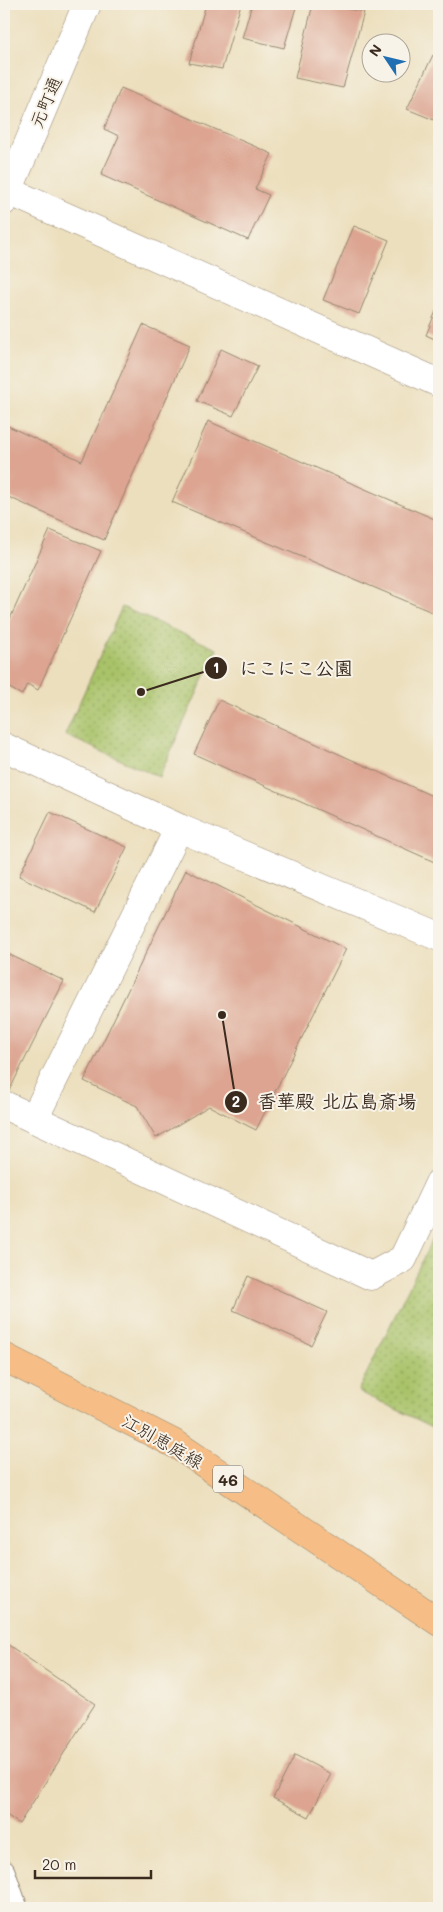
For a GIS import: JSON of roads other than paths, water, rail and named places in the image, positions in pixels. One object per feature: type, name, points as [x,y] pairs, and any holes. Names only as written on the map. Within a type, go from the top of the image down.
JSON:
[{"type":"main road","name":"江別恵庭線","points":[[4,1357],[177,1445],[439,1622]]},
{"type":"street","name":"元町通","points":[[5,194],[87,4]]},
{"type":"street","points":[[5,194],[439,383]]},
{"type":"street","points":[[4,747],[179,828],[439,938]]},
{"type":"street","points":[[34,1119],[179,828]]},
{"type":"street","points":[[4,1105],[371,1276],[403,1259],[439,1184]]},
{"type":"lane","points":[[4,1871],[17,1908]]},
{"type":"place","name":"にこにこ公園","points":[[141,692]]},
{"type":"place","name":"香華殿 北広島斎場","points":[[222,1015]]}]
